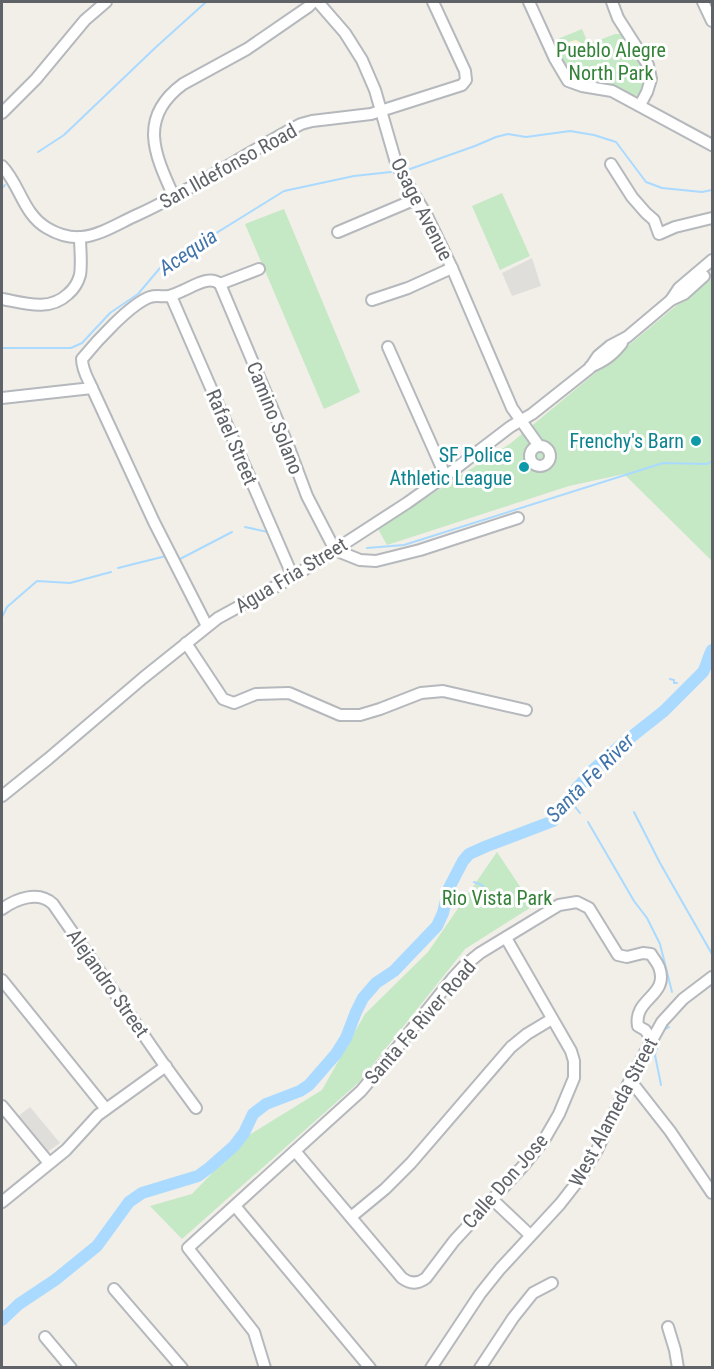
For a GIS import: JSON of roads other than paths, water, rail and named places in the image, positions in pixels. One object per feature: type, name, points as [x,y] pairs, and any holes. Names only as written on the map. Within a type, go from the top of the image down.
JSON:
[{"type":"street","points":[[2,113],[36,79],[85,20],[106,2]]},
{"type":"street","points":[[174,197],[158,161],[154,142],[159,112],[165,102],[183,84],[257,42],[313,2]]},
{"type":"street","name":"Osage Avenue","points":[[318,2],[357,50],[372,81],[397,166],[426,214],[452,268],[512,408],[539,446]]},
{"type":"street","name":"San Ildefonso Road","points":[[80,237],[100,232],[174,197],[301,124],[371,114],[465,83],[465,71],[433,2]]},
{"type":"street","points":[[530,2],[555,60],[568,81],[612,91],[712,145]]},
{"type":"street","points":[[612,2],[618,18],[648,66],[651,79],[640,105]]},
{"type":"street","points":[[703,2],[712,21]]},
{"type":"street","points":[[611,164],[632,197],[654,220],[659,234],[675,227],[712,218]]},
{"type":"street","points":[[2,166],[30,212],[40,223],[59,234],[80,237],[80,274],[73,289],[65,297],[54,303],[41,305],[2,298]]},
{"type":"street","points":[[338,232],[416,199]]},
{"type":"street","name":"Agua Fria Street","points":[[3,790],[48,759],[207,627],[237,607],[293,577],[406,503],[510,427],[532,414],[590,368],[604,362],[615,353],[627,337],[671,300],[680,288],[712,260]]},
{"type":"street","points":[[372,300],[408,288],[452,268]]},
{"type":"street","points":[[207,627],[154,522],[92,388],[82,359],[108,330],[137,305],[149,298],[171,296],[210,279],[220,284],[260,269]]},
{"type":"street","name":"Agua Fria Street","points":[[671,300],[684,294],[712,269]]},
{"type":"street","name":"Camino Solano","points":[[220,284],[290,448],[307,496],[335,550]]},
{"type":"street","name":"Rafael Street","points":[[171,296],[293,577]]},
{"type":"street","points":[[388,347],[445,475]]},
{"type":"street","points":[[2,398],[92,388]]},
{"type":"street","points":[[335,550],[360,560],[376,561],[420,550],[518,518]]},
{"type":"street","points":[[186,643],[223,699],[234,703],[256,694],[289,693],[340,715],[360,715],[421,693],[443,691],[526,710]]},
{"type":"street","name":"Alejandro Street","points":[[2,909],[12,902],[30,897],[42,897],[56,907],[196,1108]]},
{"type":"street","name":"Santa Fe River Road","points":[[265,1368],[255,1332],[188,1248],[361,1091],[458,972],[480,953],[559,905],[577,902],[589,908],[618,955],[627,957],[643,953],[651,954],[659,967],[660,980],[657,990],[640,1007],[637,1018],[639,1026],[652,1039]]},
{"type":"street","name":"Calle Don Jose","points":[[295,1151],[402,1278],[414,1287],[426,1278],[454,1241],[538,1148],[554,1123],[572,1083],[575,1067],[573,1056],[506,938]]},
{"type":"street","name":"West Alameda Street","points":[[431,1368],[486,1286],[578,1181],[597,1150],[630,1080],[662,1023],[683,999],[712,977]]},
{"type":"street","points":[[2,980],[106,1109]]},
{"type":"street","points":[[351,1218],[416,1158],[511,1047],[552,1019]]},
{"type":"street","points":[[4,1195],[66,1150],[106,1109],[166,1066]]},
{"type":"street","points":[[630,1080],[670,1131],[712,1193]]},
{"type":"street","points":[[2,1106],[49,1163]]},
{"type":"street","points":[[492,1199],[530,1235]]},
{"type":"street","points":[[235,1206],[370,1368]]},
{"type":"street","points":[[480,1368],[532,1293],[552,1283]]},
{"type":"street","points":[[114,1289],[182,1368]]},
{"type":"street","points":[[668,1327],[678,1368]]},
{"type":"street","points":[[45,1337],[71,1368]]},
{"type":"waterway","points":[[38,152],[64,135],[206,2]]},
{"type":"waterway","name":"Acequia","points":[[410,169],[508,134],[526,137],[570,131],[616,142],[646,182],[662,188],[702,192],[712,190]]},
{"type":"waterway","name":"Acequia","points":[[2,348],[71,348],[82,343],[110,313],[138,294],[160,268],[284,191],[354,176],[391,172]]},
{"type":"waterway","points":[[2,188],[5,185]]},
{"type":"waterway","points":[[367,548],[404,545],[663,463],[707,464],[712,461]]},
{"type":"waterway","points":[[245,527],[268,532]]},
{"type":"waterway","points":[[180,559],[232,532]]},
{"type":"waterway","points":[[118,568],[166,556]]},
{"type":"waterway","points":[[2,617],[7,607],[37,581],[70,583],[111,572]]},
{"type":"waterway","name":"Santa Fe River","points":[[2,1320],[19,1304],[55,1280],[97,1246],[129,1202],[142,1193],[198,1176],[234,1146],[244,1133],[253,1114],[266,1104],[300,1091],[309,1085],[336,1054],[346,1038],[363,998],[376,983],[394,971],[437,926],[443,913],[449,888],[469,854],[553,821],[594,769],[664,711],[703,672],[712,650]]},
{"type":"waterway","points":[[670,679],[677,683]]},
{"type":"waterway","points":[[569,799],[580,813]]},
{"type":"waterway","points":[[634,812],[712,954]]},
{"type":"waterway","points":[[588,822],[634,901],[647,918],[660,944],[672,992]]},
{"type":"waterway","points":[[474,882],[482,885],[488,897]]},
{"type":"waterway","points":[[663,1030],[669,1027]]},
{"type":"waterway","points":[[660,1035],[655,1055],[661,1085]]},
{"type":"place","name":"Frenchy's Barn","points":[[696,441]]},
{"type":"place","name":"SF Police Athletic League","points":[[524,467]]},
{"type":"park label","name":"Pueblo Alegre North Park","points":[[611,62]]},
{"type":"park label","name":"Rio Vista Park","points":[[497,898]]}]
